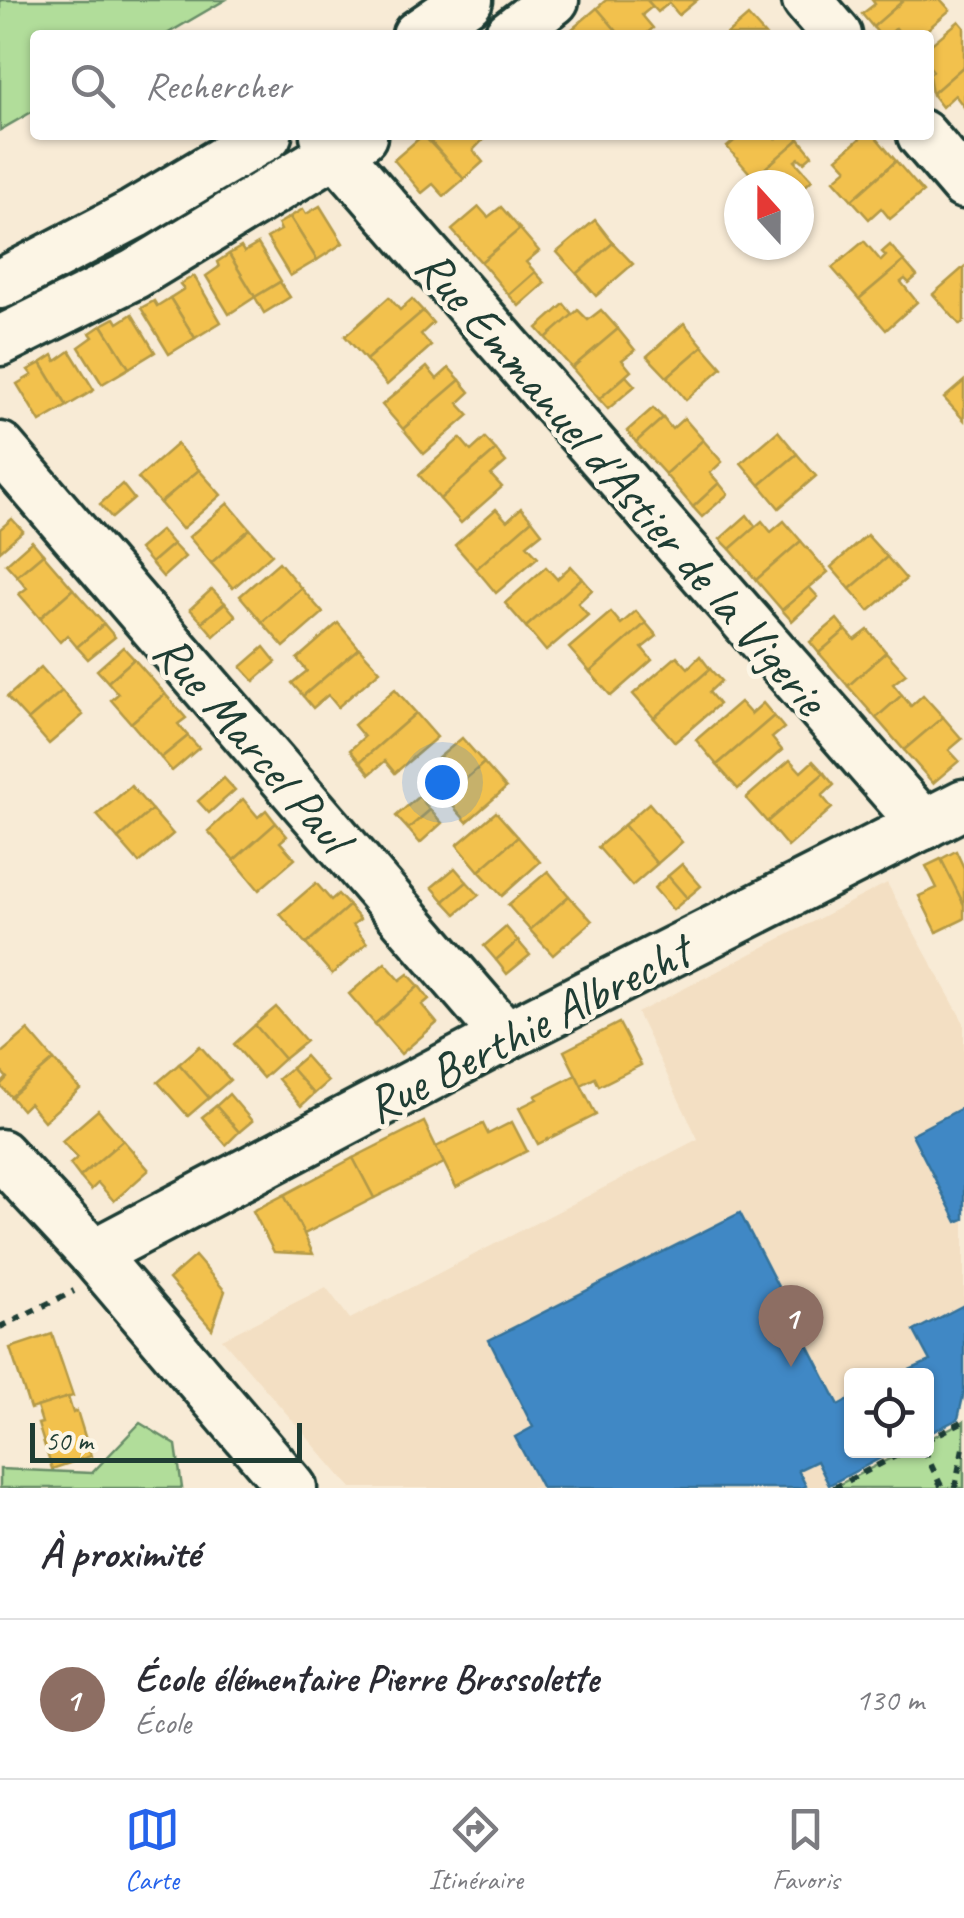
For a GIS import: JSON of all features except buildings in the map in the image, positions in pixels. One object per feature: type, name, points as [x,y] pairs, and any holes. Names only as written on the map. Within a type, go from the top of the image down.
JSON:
[{"type":"street","points":[[424,30],[468,0]]},
{"type":"street","points":[[515,30],[554,0]]},
{"type":"street","points":[[807,0],[833,30]]},
{"type":"street","points":[[0,284],[134,214],[259,140]]},
{"type":"street","points":[[926,140],[964,184]]},
{"type":"street","points":[[0,341],[135,274],[342,141]]},
{"type":"street","name":"Rue Emmanuel d'Astier de la Vigerie","points":[[342,141],[944,815]]},
{"type":"street","name":"Rue Marcel Paul","points":[[0,447],[506,1036]]},
{"type":"street","name":"Rue Berthie Albrecht","points":[[93,1254],[506,1036],[944,815]]},
{"type":"street","points":[[0,1154],[93,1254],[292,1488]]},
{"type":"path","points":[[0,1328],[74,1291],[85,1301]]},
{"type":"path","points":[[934,1436],[964,1421]]},
{"type":"path","points":[[955,1488],[964,1443]]},
{"type":"path","points":[[834,1488],[892,1458]]},
{"type":"path","points":[[928,1458],[942,1488]]},
{"type":"shaded area","points":[[887,883],[964,1023],[964,1392],[958,1419],[934,1431],[934,1368],[844,1368],[844,1458],[882,1458],[822,1488],[351,1488],[222,1339],[326,1287],[350,1319],[698,1139],[637,1013]]},
{"type":"green space","points":[[0,0],[225,0],[174,30],[30,30],[30,113],[0,130]]},
{"type":"green space","points":[[964,1421],[964,1488],[832,1488],[891,1458],[934,1458],[934,1436]]},
{"type":"green space","points":[[140,1423],[176,1445],[182,1488],[0,1488],[0,1469],[92,1473]]},
{"type":"place","name":"École élémentaire Pierre Brossolette","points":[[791,1367]]}]
